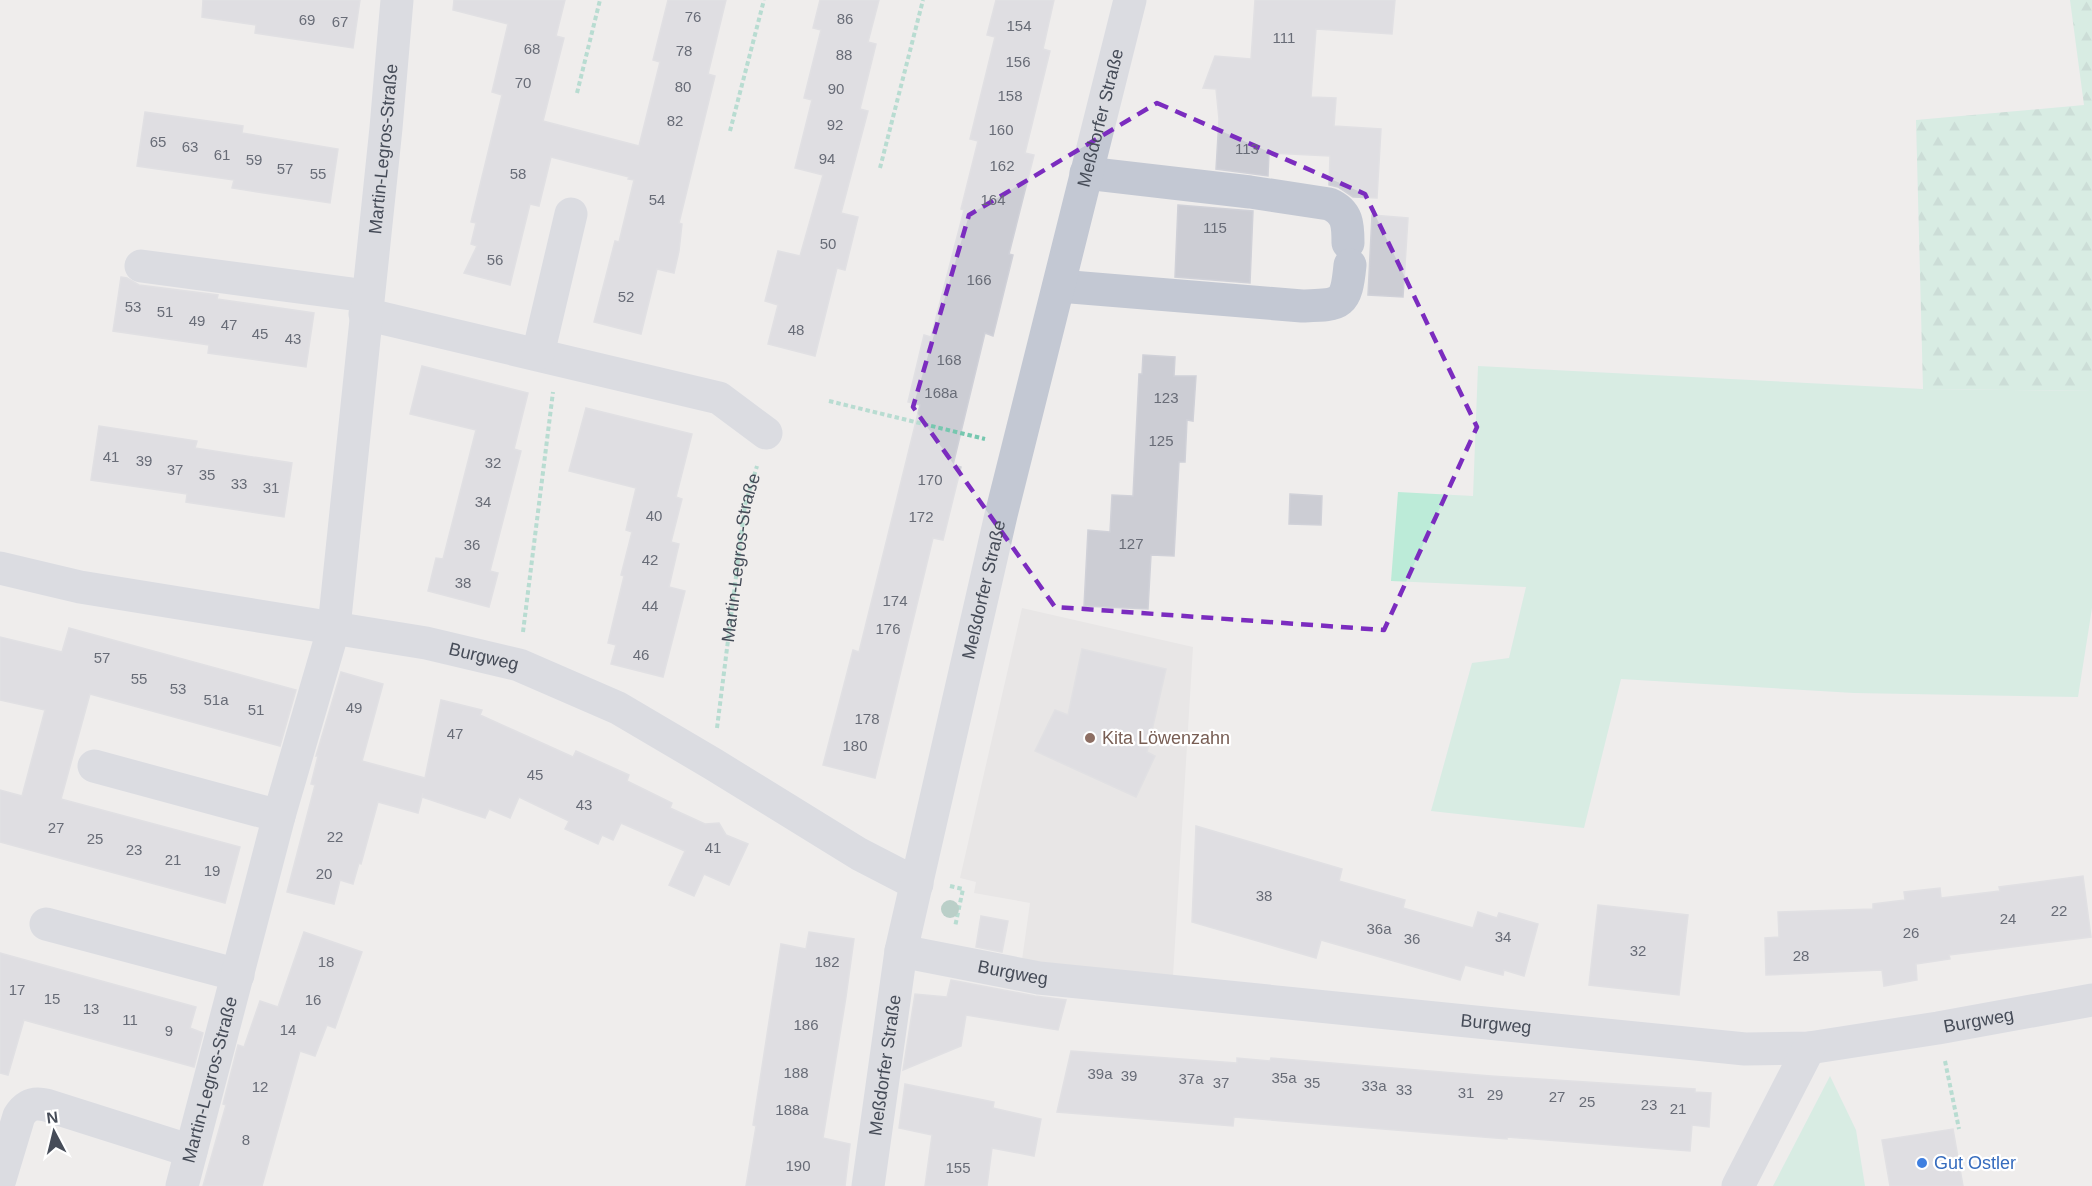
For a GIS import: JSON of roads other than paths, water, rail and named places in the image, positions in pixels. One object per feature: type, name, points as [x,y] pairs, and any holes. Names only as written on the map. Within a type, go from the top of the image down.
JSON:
[{"type":"street","name":"Martin-Legros-Straße","points":[[182,1186],[279,816],[334,627],[386,128],[397,0]]},
{"type":"street","name":"Meßdorfer Straße","points":[[868,1186],[901,951],[1018,447],[1130,0]]},
{"type":"street","points":[[1059,286],[1302,306],[1325,306],[1343,297],[1347,290],[1349,254],[1347,221],[1337,208],[1329,204],[1250,192],[1086,173]]},
{"type":"street","points":[[548,356],[572,214]]},
{"type":"street","points":[[141,266],[366,305],[548,356],[719,398],[766,434]]},
{"type":"street","name":"Burgweg","points":[[0,567],[80,587],[426,643],[519,665],[618,708],[859,854],[917,884]]},
{"type":"street","points":[[94,766],[279,816]]},
{"type":"street","name":"Martin-Legros-Straße","points":[[46,924],[238,975]]},
{"type":"street","name":"Burgweg","points":[[901,951],[1039,978],[1745,1049],[1809,1048],[1938,1028],[2092,1000]]},
{"type":"street","points":[[1738,1186],[1809,1048]]},
{"type":"street","points":[[0,1179],[19,1116],[23,1109],[33,1104],[46,1104],[191,1151]]},
{"type":"place","name":"Kita Löwenzahn","points":[[1090,738]]},
{"type":"place","name":"Gut Ostler","points":[[1922,1163]]}]
